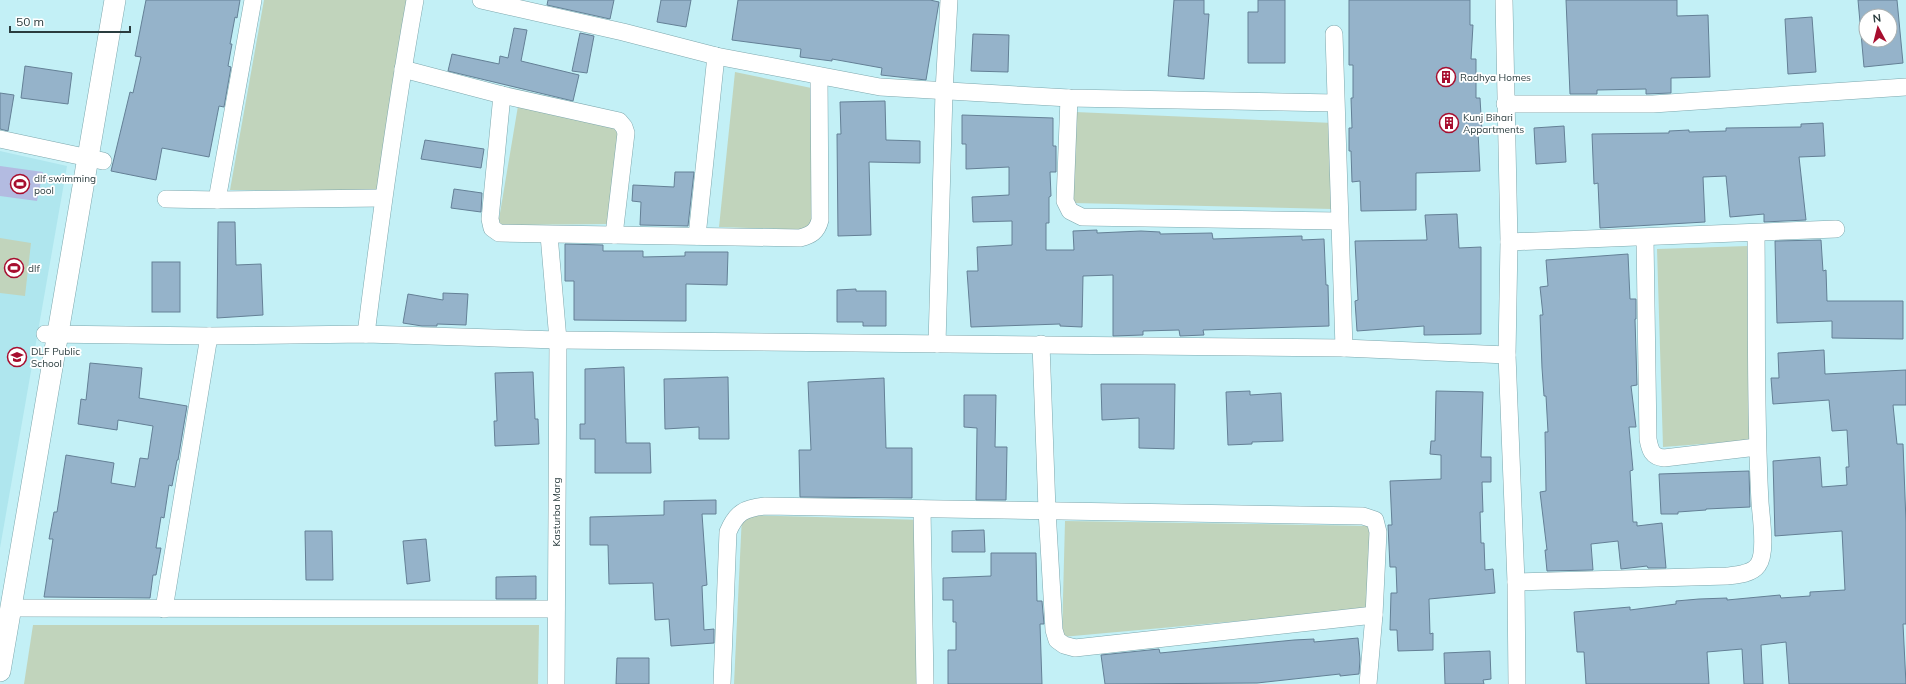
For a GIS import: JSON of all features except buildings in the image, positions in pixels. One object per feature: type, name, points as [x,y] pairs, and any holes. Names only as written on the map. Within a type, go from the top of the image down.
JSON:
[{"type":"street","points":[[0,671],[11,608],[51,334],[95,160],[115,0]]},
{"type":"street","points":[[217,200],[253,0]]},
{"type":"street","points":[[366,334],[383,198],[403,69],[416,0]]},
{"type":"street","points":[[481,0],[623,32],[716,56],[880,87],[944,92],[1069,98],[1335,103]]},
{"type":"street","points":[[937,344],[944,92],[949,0]]},
{"type":"street","points":[[1504,0],[1509,242],[1507,355],[1516,582],[1517,684]]},
{"type":"street","points":[[1334,34],[1338,221],[1344,348]]},
{"type":"street","points":[[697,236],[716,56]]},
{"type":"street","points":[[403,69],[502,95],[619,121],[624,127],[626,134],[614,235]]},
{"type":"street","points":[[502,95],[490,219],[492,228],[499,233],[800,238],[811,235],[818,228],[820,220],[819,76]]},
{"type":"street","points":[[1505,104],[1654,104],[1906,87]]},
{"type":"street","points":[[1069,98],[1065,201],[1070,211],[1082,217],[1338,221]]},
{"type":"street","points":[[0,139],[95,160]]},
{"type":"street","points":[[166,199],[217,200],[383,198]]},
{"type":"street","points":[[1509,242],[1645,238],[1836,229]]},
{"type":"street","points":[[1516,582],[1727,576],[1745,574],[1758,566],[1762,556],[1757,447],[1756,232]]},
{"type":"street","name":"Kasturba Marg","points":[[549,235],[558,340],[556,684]]},
{"type":"street","points":[[1645,238],[1648,439],[1652,454],[1657,457],[1664,458],[1757,447]]},
{"type":"street","points":[[51,334],[209,336],[366,334],[558,340],[1344,348],[1507,355]]},
{"type":"street","points":[[164,609],[209,336]]},
{"type":"street","points":[[1041,344],[1046,510],[1054,630],[1057,640],[1064,645],[1075,648],[1374,615]]},
{"type":"street","points":[[722,684],[728,532],[740,513],[752,507],[764,506],[1363,516],[1375,520],[1378,532],[1374,615],[1368,684]]},
{"type":"street","points":[[922,509],[925,684]]},
{"type":"street","points":[[11,608],[556,609]]},
{"type":"shaded area","name":"DLF Public School","points":[[0,151],[67,166],[0,548]]},
{"type":"shaded area","name":"dlf swimming pool","points":[[0,166],[43,172],[37,201],[0,196]]},
{"type":"green space","points":[[264,0],[409,0],[380,192],[230,190]]},
{"type":"green space","points":[[735,72],[821,90],[815,230],[719,227]]},
{"type":"green space","points":[[518,106],[629,130],[611,224],[498,225]]},
{"type":"green space","points":[[1075,112],[1333,123],[1332,209],[1073,203]]},
{"type":"green space","name":"dlf","points":[[0,238],[31,243],[25,296],[0,293]]},
{"type":"green space","points":[[1748,246],[1755,440],[1663,447],[1657,249]]},
{"type":"green space","points":[[742,515],[924,520],[923,684],[734,684]]},
{"type":"green space","points":[[1065,521],[1372,526],[1373,609],[1062,637]]},
{"type":"green space","points":[[33,625],[539,625],[538,684],[24,684]]},
{"type":"place","name":"Radhya Homes","points":[[1446,77]]},
{"type":"place","name":"Kunj Bihari Appartments","points":[[1449,123]]},
{"type":"place","name":"dlf swimming pool","points":[[20,184]]},
{"type":"place","name":"dlf","points":[[14,268]]},
{"type":"place","name":"DLF Public School","points":[[17,357]]}]
